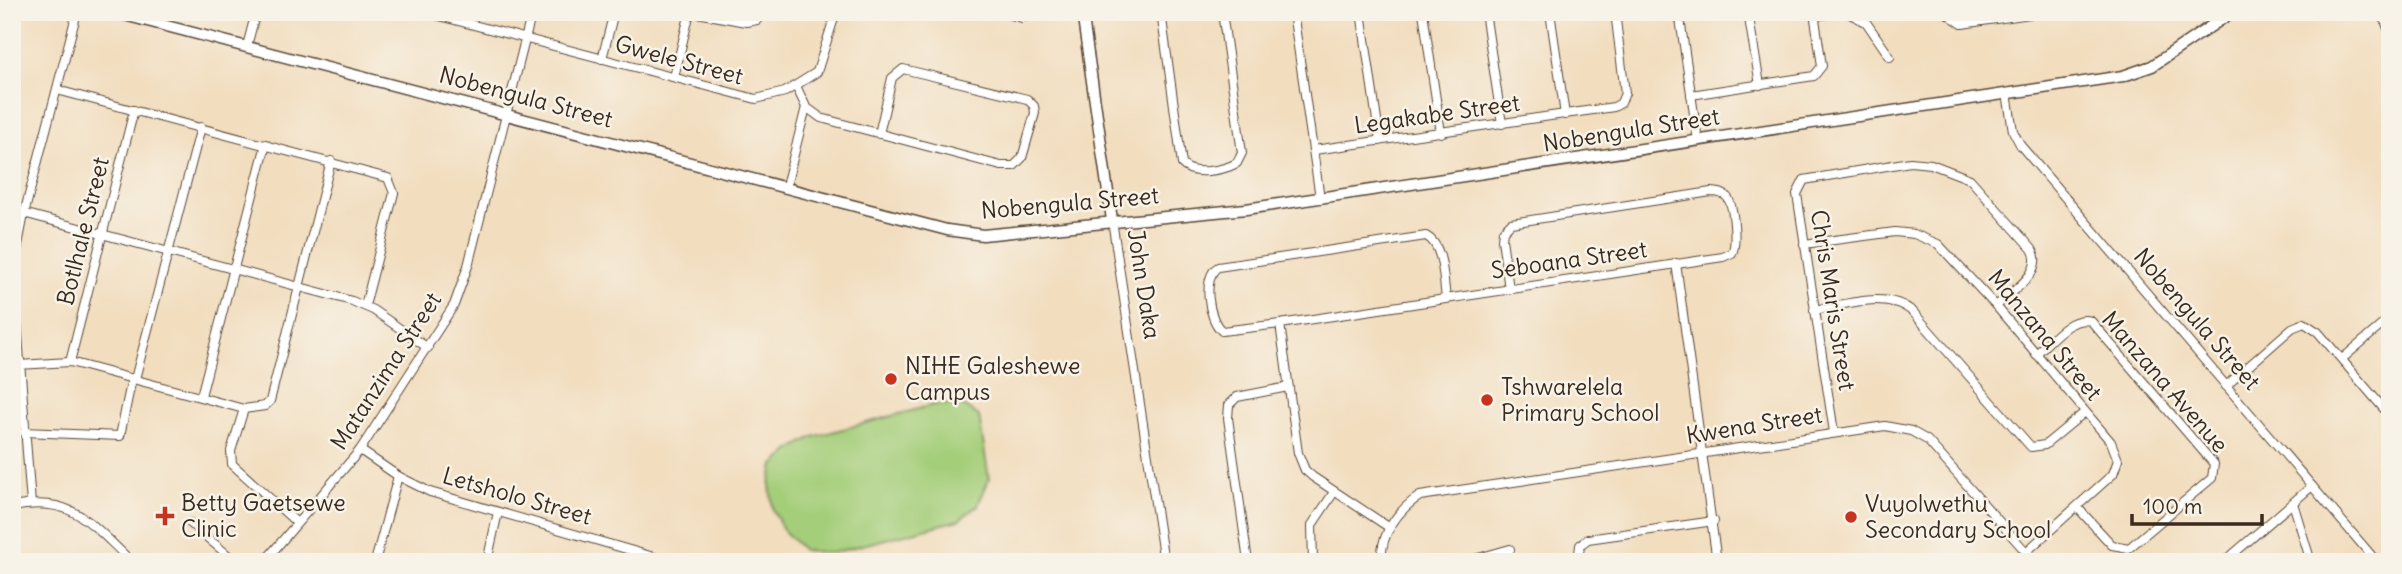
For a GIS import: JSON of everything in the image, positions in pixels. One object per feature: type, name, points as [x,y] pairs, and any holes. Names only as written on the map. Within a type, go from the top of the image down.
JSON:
[{"type":"street","points":[[31,503],[18,365],[13,271],[24,214],[77,12]]},
{"type":"street","name":"Nobengula Street","points":[[113,12],[964,233],[983,235],[1112,220],[1246,209],[2123,76],[2151,66],[2232,12]]},
{"type":"street","points":[[247,46],[256,12]]},
{"type":"street","name":"Gwele Street","points":[[424,12],[455,16],[524,40],[756,99],[796,86],[820,68],[836,12]]},
{"type":"street","name":"Matanzima Street","points":[[264,562],[360,450],[428,348],[461,288],[532,12]]},
{"type":"street","points":[[602,60],[614,12]]},
{"type":"street","points":[[674,77],[691,12],[746,22],[757,20],[763,12]]},
{"type":"street","points":[[1000,12],[1022,18]]},
{"type":"street","name":"John Daka","points":[[1082,12],[1164,562]]},
{"type":"street","points":[[1161,12],[1182,164],[1185,168],[1198,171],[1231,166],[1237,163],[1242,153],[1222,12]]},
{"type":"street","points":[[1293,12],[1320,198]]},
{"type":"street","points":[[1361,12],[1380,141]]},
{"type":"street","points":[[1423,12],[1441,132]]},
{"type":"street","points":[[1485,12],[1502,124]]},
{"type":"street","points":[[1550,12],[1565,115]]},
{"type":"street","name":"Legakabe Street","points":[[1314,150],[1614,107],[1623,98],[1615,12]]},
{"type":"street","points":[[1679,12],[1698,141]]},
{"type":"street","points":[[1748,12],[1760,85]]},
{"type":"street","points":[[1691,95],[1807,78],[1819,72],[1821,60],[1814,14],[1839,12]]},
{"type":"street","points":[[1846,12],[1858,15],[1866,22],[1890,57]]},
{"type":"street","points":[[1945,12],[1962,24],[2043,12]]},
{"type":"street","points":[[2382,12],[2390,34]]},
{"type":"street","points":[[796,86],[806,107],[821,118],[879,134],[1001,166],[1014,166],[1022,159],[1035,113],[1034,106],[1027,99],[902,69],[892,78],[879,134]]},
{"type":"street","points":[[57,90],[379,174],[392,184],[394,193],[365,306]]},
{"type":"street","name":"Nobengula Street","points":[[2007,93],[2013,131],[2021,146],[2377,562]]},
{"type":"street","points":[[786,186],[806,107]]},
{"type":"street","name":"Botlhale Street","points":[[70,362],[134,110]]},
{"type":"street","points":[[24,432],[120,436],[201,127]]},
{"type":"street","points":[[201,396],[266,144]]},
{"type":"street","points":[[18,365],[70,362],[244,409],[260,409],[270,401],[331,161]]},
{"type":"street","name":"Chris Maris Street","points":[[1834,432],[1797,194],[1804,180],[1910,162],[1931,164],[1970,179],[2036,254],[2034,271],[1996,306]]},
{"type":"street","points":[[1508,289],[1502,239],[1511,223],[1711,192],[1727,197],[1736,241],[1732,253],[1723,257],[1676,264]]},
{"type":"street","points":[[12,211],[234,268],[365,306],[428,348]]},
{"type":"street","name":"Manzana Street","points":[[1804,244],[1895,232],[1914,234],[1943,248],[2111,442],[2118,460],[2113,474],[2026,552]]},
{"type":"street","name":"Seboana Street","points":[[1446,298],[1436,244],[1426,236],[1218,267],[1210,274],[1208,281],[1217,327],[1228,331],[1676,264],[1714,521],[1717,562]]},
{"type":"street","points":[[1814,310],[1882,300],[1901,303],[1913,312],[2031,447],[2045,445],[2085,412]]},
{"type":"street","points":[[2342,359],[2390,318]]},
{"type":"street","name":"Manzana Avenue","points":[[2036,354],[2073,322],[2082,319],[2091,321],[2214,464],[2212,478],[2129,548],[2112,545],[2077,507]]},
{"type":"street","points":[[1280,324],[1302,463],[1313,477],[1390,528]]},
{"type":"street","points":[[2226,386],[2297,325],[2309,325],[2390,416]]},
{"type":"street","points":[[1248,562],[1228,418],[1229,405],[1237,397],[1288,387]]},
{"type":"street","points":[[244,409],[231,451],[232,464],[297,523]]},
{"type":"street","name":"Kwena Street","points":[[1382,562],[1390,528],[1406,504],[1420,496],[1885,426],[1898,427],[1921,436],[1938,450],[2035,562]]},
{"type":"street","name":"Letsholo Street","points":[[360,450],[398,476],[430,492],[649,558],[671,562]]},
{"type":"street","points":[[375,562],[398,476]]},
{"type":"street","points":[[2224,562],[2312,486]]},
{"type":"street","points":[[1313,562],[1312,525],[1334,492]]},
{"type":"street","points":[[12,507],[31,503],[68,507],[132,562]]},
{"type":"street","points":[[2293,503],[2311,562]]},
{"type":"street","points":[[487,562],[498,512]]},
{"type":"street","points":[[1578,562],[1580,545],[1588,538],[1714,521]]},
{"type":"street","points":[[190,523],[236,562]]},
{"type":"street","points":[[1464,562],[1510,549]]},
{"type":"green space","points":[[960,404],[979,416],[989,479],[978,505],[959,520],[832,553],[803,550],[783,530],[773,510],[770,485],[774,465],[792,449],[813,437],[933,405]]},
{"type":"place","name":"NIHE Galeshewe Campus","points":[[891,379]]},
{"type":"place","name":"Tshwarelela Primary School","points":[[1487,400]]},
{"type":"place","name":"Betty Gaetsewe Clinic","points":[[165,516]]},
{"type":"place","name":"Vuyolwethu Secondary School","points":[[1851,517]]}]
